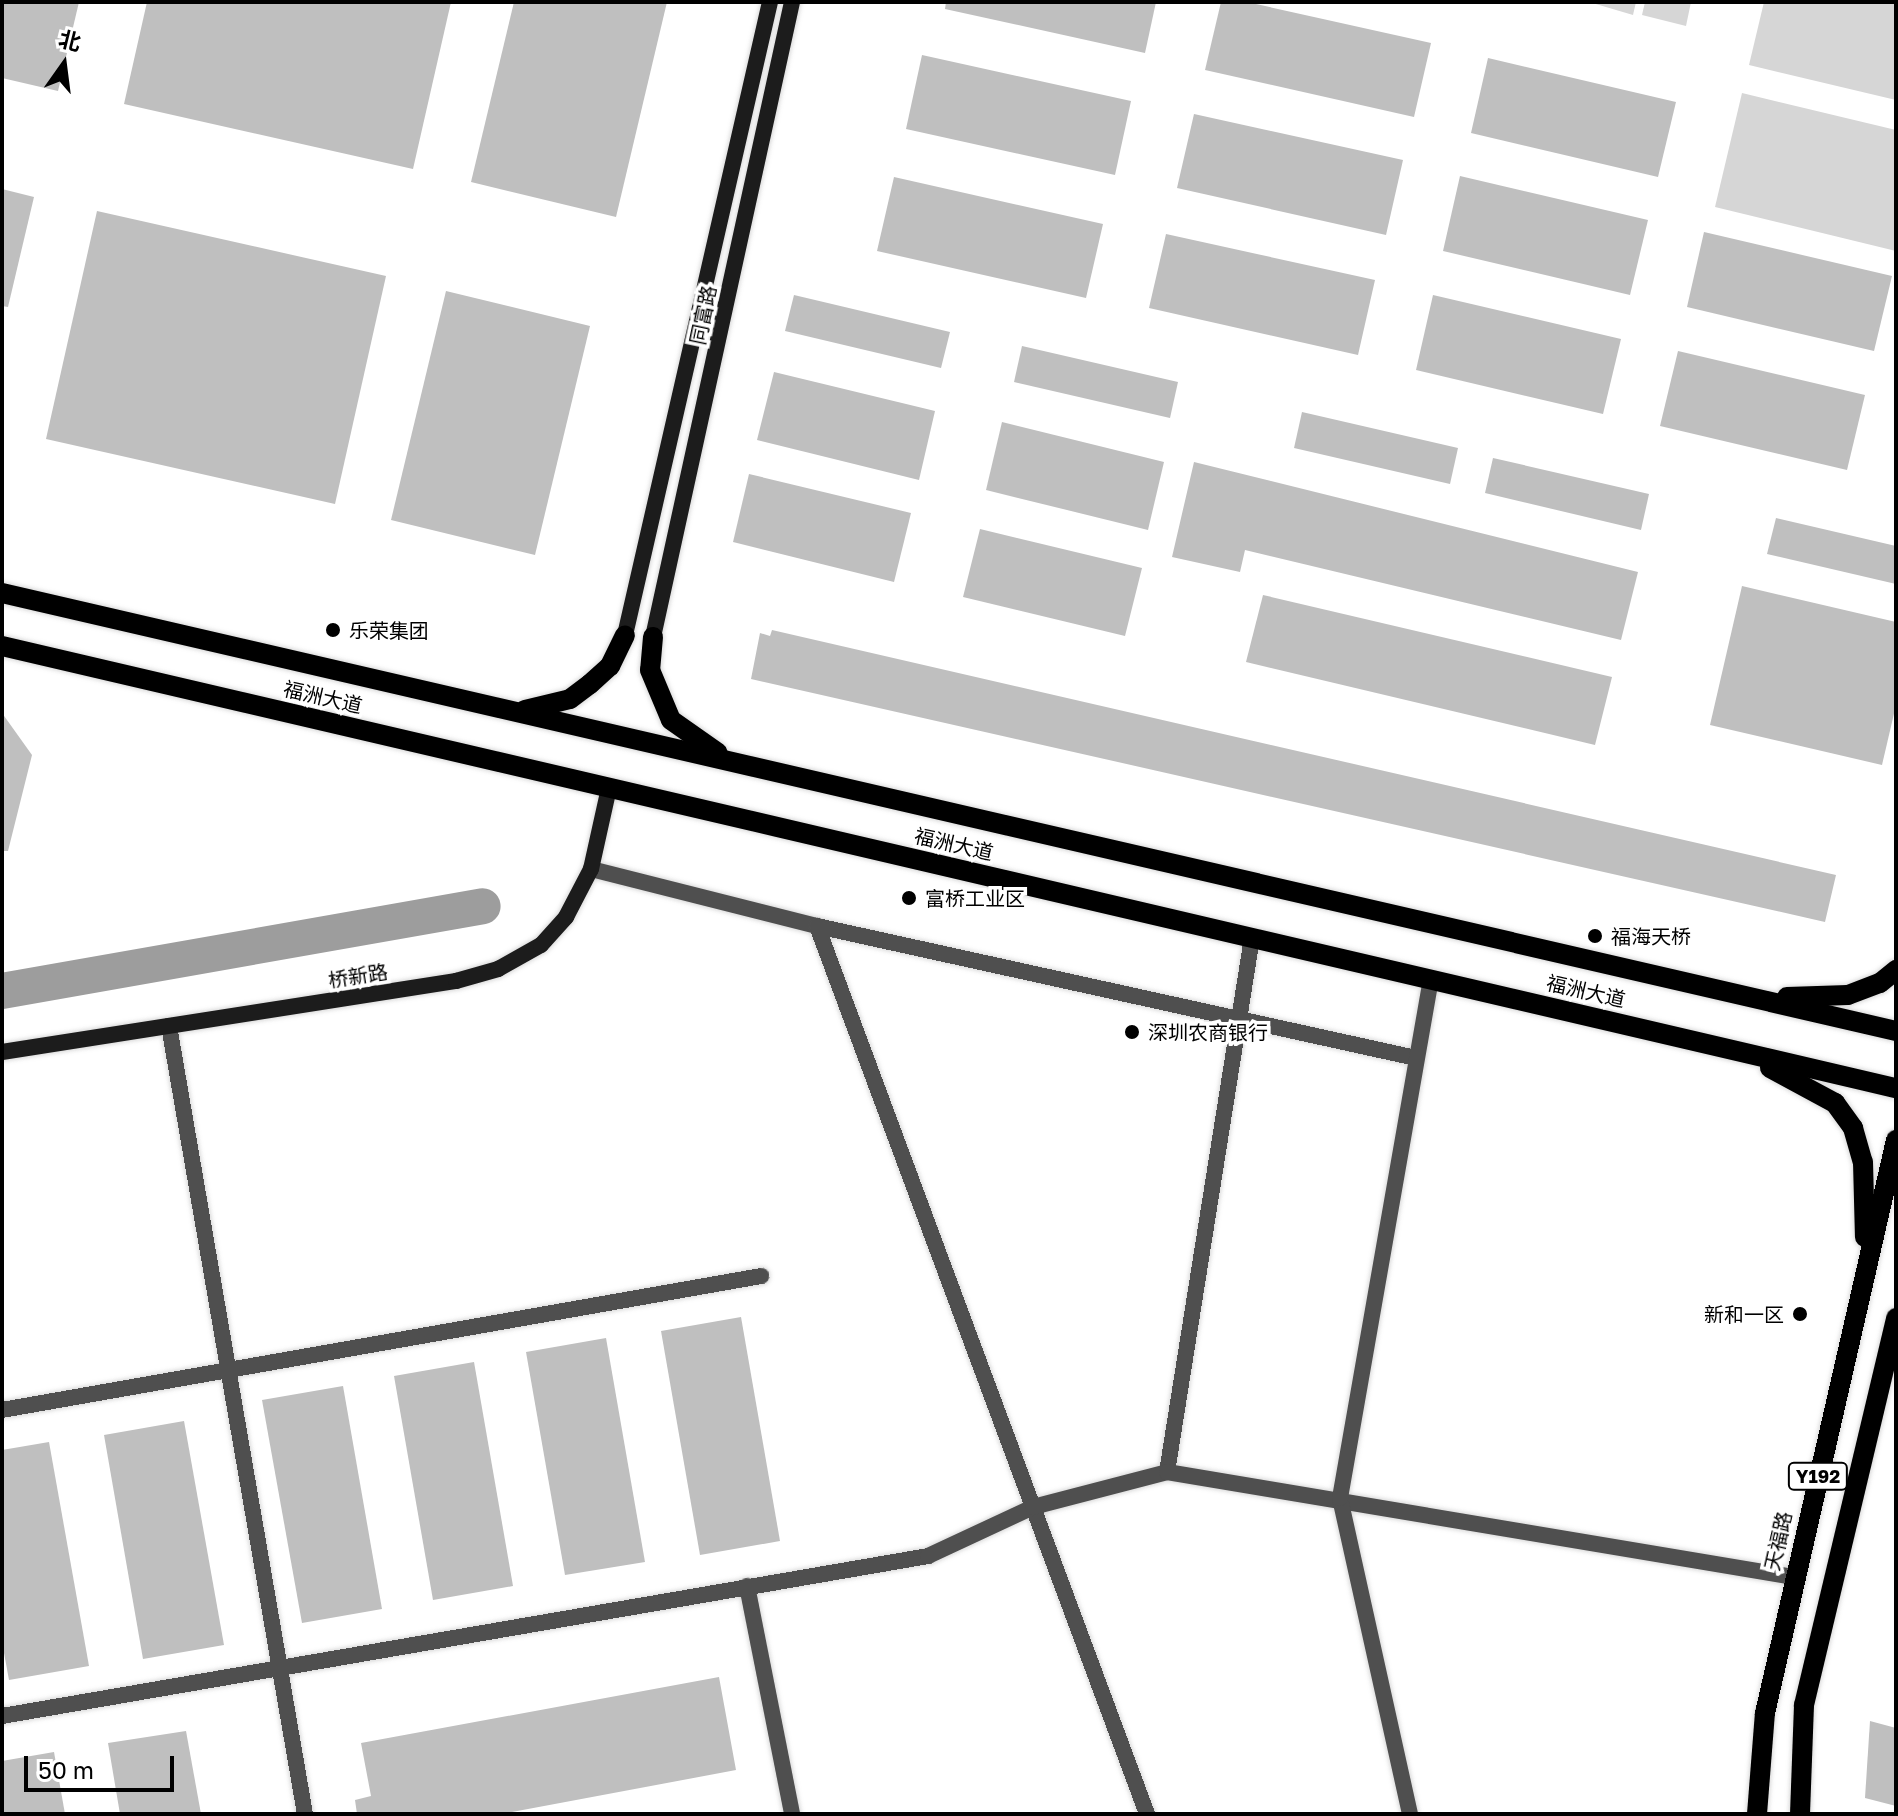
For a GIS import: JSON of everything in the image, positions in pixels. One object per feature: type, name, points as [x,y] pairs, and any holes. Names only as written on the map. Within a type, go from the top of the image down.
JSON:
[{"type":"main road","name":"福洲大道","points":[[2,593],[1896,1031]]},
{"type":"main road","points":[[521,712],[570,699],[610,666],[625,635]]},
{"type":"main road","points":[[653,637],[650,670],[671,720],[728,759]]},
{"type":"main road","name":"福洲大道","points":[[2,646],[1896,1088]]},
{"type":"main road","points":[[1739,995],[1848,995],[1880,983],[1896,970]]},
{"type":"main road","points":[[1722,1047],[1805,1083],[1835,1103],[1853,1128],[1863,1162],[1865,1273]]},
{"type":"main road","name":"天福路","points":[[1757,1814],[1765,1713],[1896,1140]]},
{"type":"main road","name":"Y192","points":[[1800,1814],[1804,1705],[1896,1318]]},
{"type":"street","name":"同富路","points":[[625,635],[770,2]]},
{"type":"street","name":"同富路","points":[[653,637],[792,2]]},
{"type":"street","name":"桥新路","points":[[2,1052],[456,981],[498,969],[541,945],[566,917],[591,869],[609,788]]},
{"type":"street","points":[[591,869],[817,926],[1416,1058]]},
{"type":"street","points":[[817,926],[1147,1814]]},
{"type":"street","points":[[1167,1472],[1252,938]]},
{"type":"street","points":[[1410,1814],[1340,1498],[1431,979]]},
{"type":"street","points":[[169,1026],[305,1814]]},
{"type":"street","points":[[2,1410],[229,1373],[761,1276]]},
{"type":"street","points":[[2,1716],[928,1556],[1033,1507],[1167,1472],[1340,1498],[1794,1577]]},
{"type":"street","points":[[747,1586],[792,1814]]},
{"type":"shaded area","points":[[1589,2],[1636,2],[1633,15]]},
{"type":"shaded area","points":[[1645,2],[1691,2],[1686,26],[1642,15]]},
{"type":"shaded area","points":[[1764,2],[1896,2],[1896,100],[1749,65]]},
{"type":"shaded area","points":[[1742,93],[1896,130],[1896,251],[1715,207]]},
{"type":"building","points":[[2,2],[79,2],[58,91],[2,78]]},
{"type":"building","points":[[147,2],[451,2],[413,169],[124,104]]},
{"type":"building","points":[[514,2],[667,2],[616,217],[471,182]]},
{"type":"building","points":[[946,2],[1156,2],[1145,53],[945,9]]},
{"type":"building","points":[[1221,2],[1247,2],[1431,43],[1414,117],[1205,70]]},
{"type":"building","points":[[922,55],[1131,101],[1115,175],[906,129]]},
{"type":"building","points":[[1488,58],[1676,102],[1658,177],[1471,133]]},
{"type":"building","points":[[1194,114],[1403,160],[1386,235],[1177,188]]},
{"type":"building","points":[[1460,176],[1648,220],[1630,295],[1443,251]]},
{"type":"building","points":[[894,177],[1103,224],[1086,298],[877,251]]},
{"type":"building","points":[[2,189],[34,197],[8,307],[2,306]]},
{"type":"building","points":[[97,211],[386,276],[335,504],[46,439]]},
{"type":"building","points":[[1704,232],[1892,276],[1874,351],[1687,307]]},
{"type":"building","points":[[1166,234],[1375,280],[1358,355],[1149,308]]},
{"type":"building","points":[[446,291],[590,326],[535,555],[391,520]]},
{"type":"building","points":[[794,295],[950,332],[941,368],[785,331]]},
{"type":"building","points":[[1433,295],[1621,339],[1603,414],[1416,370]]},
{"type":"building","points":[[1022,346],[1178,382],[1170,418],[1014,382]]},
{"type":"building","points":[[1678,351],[1865,395],[1847,470],[1660,426]]},
{"type":"building","points":[[774,372],[935,411],[919,480],[757,440]]},
{"type":"building","points":[[1302,412],[1458,448],[1450,484],[1294,448]]},
{"type":"building","points":[[1002,422],[1164,462],[1148,530],[986,490]]},
{"type":"building","points":[[1493,458],[1649,494],[1641,530],[1485,493]]},
{"type":"building","points":[[1194,462],[1638,572],[1621,640],[1245,550],[1240,572],[1172,557]]},
{"type":"building","points":[[749,474],[911,513],[894,582],[733,542]]},
{"type":"building","points":[[1776,518],[1896,546],[1896,584],[1767,554]]},
{"type":"building","points":[[980,529],[1142,568],[1125,636],[963,597]]},
{"type":"building","points":[[1742,586],[1896,622],[1896,705],[1882,765],[1710,725]]},
{"type":"building","points":[[1263,595],[1612,677],[1595,745],[1246,662]]},
{"type":"building","points":[[772,630],[1836,875],[1825,922],[751,679],[760,633],[770,636]]},
{"type":"building","points":[[2,713],[32,755],[8,851],[2,851]]},
{"type":"building","points":[[741,1317],[780,1541],[700,1555],[661,1331]]},
{"type":"building","points":[[606,1338],[645,1562],[565,1575],[526,1352]]},
{"type":"building","points":[[474,1362],[513,1586],[433,1600],[394,1376]]},
{"type":"building","points":[[343,1386],[382,1609],[302,1623],[262,1400]]},
{"type":"building","points":[[184,1421],[224,1645],[143,1659],[104,1435]]},
{"type":"building","points":[[49,1442],[89,1666],[9,1680],[2,1642],[2,1450]]},
{"type":"building","points":[[719,1677],[736,1770],[502,1814],[357,1814],[355,1800],[371,1796],[361,1743]]},
{"type":"building","points":[[1870,1721],[1896,1728],[1896,1806],[1865,1798]]},
{"type":"building","points":[[186,1731],[201,1814],[120,1814],[108,1743]]},
{"type":"building","points":[[54,1752],[65,1814],[2,1814],[2,1761]]},
{"type":"waterway","points":[[2,991],[483,906]]},
{"type":"place","name":"乐荣集团","points":[[333,630]]},
{"type":"place","name":"富桥工业区","points":[[909,898]]},
{"type":"place","name":"福海天桥","points":[[1595,936]]},
{"type":"place","name":"深圳农商银行","points":[[1132,1032]]},
{"type":"place","name":"新和一区","points":[[1800,1314]]}]
